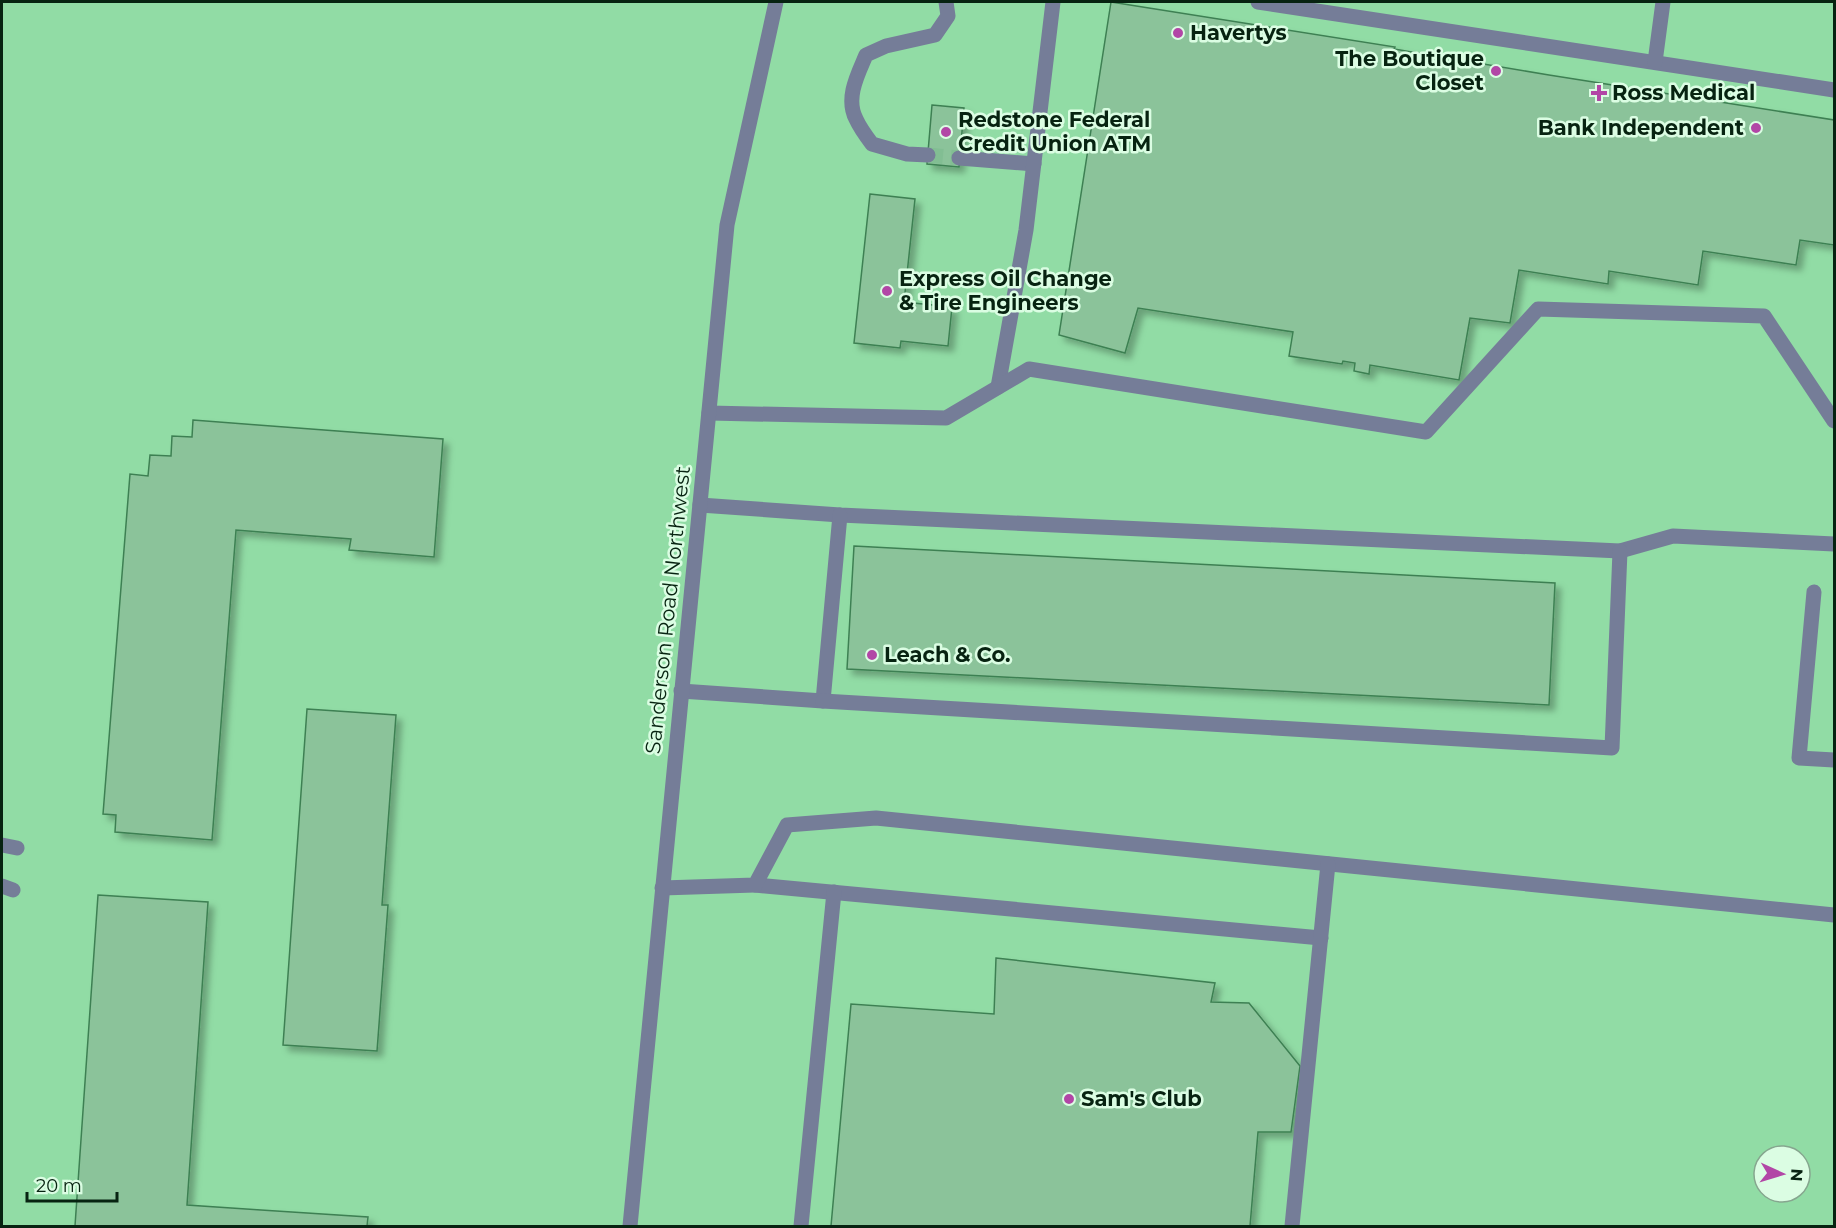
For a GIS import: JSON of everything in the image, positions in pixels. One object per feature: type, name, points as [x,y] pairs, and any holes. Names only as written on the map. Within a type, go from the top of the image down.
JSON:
[{"type":"street","name":"Sanderson Road Northwest","points":[[630,1227],[727,225],[776,2]]},
{"type":"street","points":[[928,155],[907,154],[872,144],[854,117],[852,98],[855,80],[866,55],[886,46],[935,35],[948,16],[946,2]]},
{"type":"street","points":[[998,387],[1026,230],[1053,2]]},
{"type":"street","points":[[1258,2],[1834,90]]},
{"type":"street","points":[[1655,62],[1663,2]]},
{"type":"street","points":[[959,158],[1034,164]]},
{"type":"street","points":[[709,413],[946,418],[1029,369],[1426,432],[1538,309],[1764,316],[1834,421]]},
{"type":"street","points":[[700,505],[840,515],[1620,550],[1673,536],[1834,544]]},
{"type":"street","points":[[823,701],[840,515]]},
{"type":"street","points":[[681,691],[1612,748],[1620,550]]},
{"type":"street","points":[[1814,592],[1798,758],[1834,760]]},
{"type":"street","points":[[755,885],[787,825],[876,818],[1834,915]]},
{"type":"street","points":[[1292,1227],[1328,864]]},
{"type":"street","points":[[662,888],[755,885],[1321,938]]},
{"type":"street","points":[[801,1227],[834,892]]},
{"type":"shaded area","points":[[2,2],[1834,2],[1834,1226],[2,1226]]},
{"type":"building","points":[[1111,2],[1834,120],[1834,245],[1800,240],[1796,265],[1703,251],[1698,285],[1609,271],[1608,284],[1519,270],[1510,323],[1470,318],[1459,380],[1370,365],[1369,374],[1354,371],[1355,363],[1343,361],[1342,364],[1289,356],[1293,332],[1138,308],[1125,353],[1059,335]]},
{"type":"building","name":"Redstone Federal Credit Union ATM","points":[[932,105],[964,108],[959,167],[927,164]]},
{"type":"building","points":[[870,194],[915,199],[904,302],[952,307],[948,346],[901,341],[900,348],[854,343]]},
{"type":"building","points":[[193,420],[443,439],[434,557],[349,550],[351,539],[236,530],[212,840],[115,832],[116,815],[103,814],[130,474],[148,476],[150,455],[171,456],[172,436],[192,437]]},
{"type":"building","points":[[854,546],[1555,583],[1549,705],[847,669]]},
{"type":"building","points":[[307,709],[396,715],[382,905],[388,905],[377,1051],[283,1045]]},
{"type":"building","points":[[98,895],[208,902],[187,1205],[368,1217],[367,1226],[75,1226]]},
{"type":"building","name":"Sam's Club","points":[[996,958],[1215,983],[1211,1002],[1249,1003],[1300,1066],[1291,1132],[1258,1132],[1250,1226],[831,1226],[851,1004],[994,1014]]},
{"type":"tunnel","points":[[928,155],[959,158]]},
{"type":"place","name":"Havertys","points":[[1178,33]]},
{"type":"place","name":"The Boutique Closet","points":[[1496,71]]},
{"type":"place","name":"Ross Medical","points":[[1599,93]]},
{"type":"place","name":"Bank Independent","points":[[1756,128]]},
{"type":"place","name":"Redstone Federal Credit Union ATM","points":[[946,132]]},
{"type":"place","name":"Express Oil Change & Tire Engineers","points":[[887,291]]},
{"type":"place","name":"Leach & Co.","points":[[872,655]]},
{"type":"place","name":"Sam's Club","points":[[1069,1099]]}]
